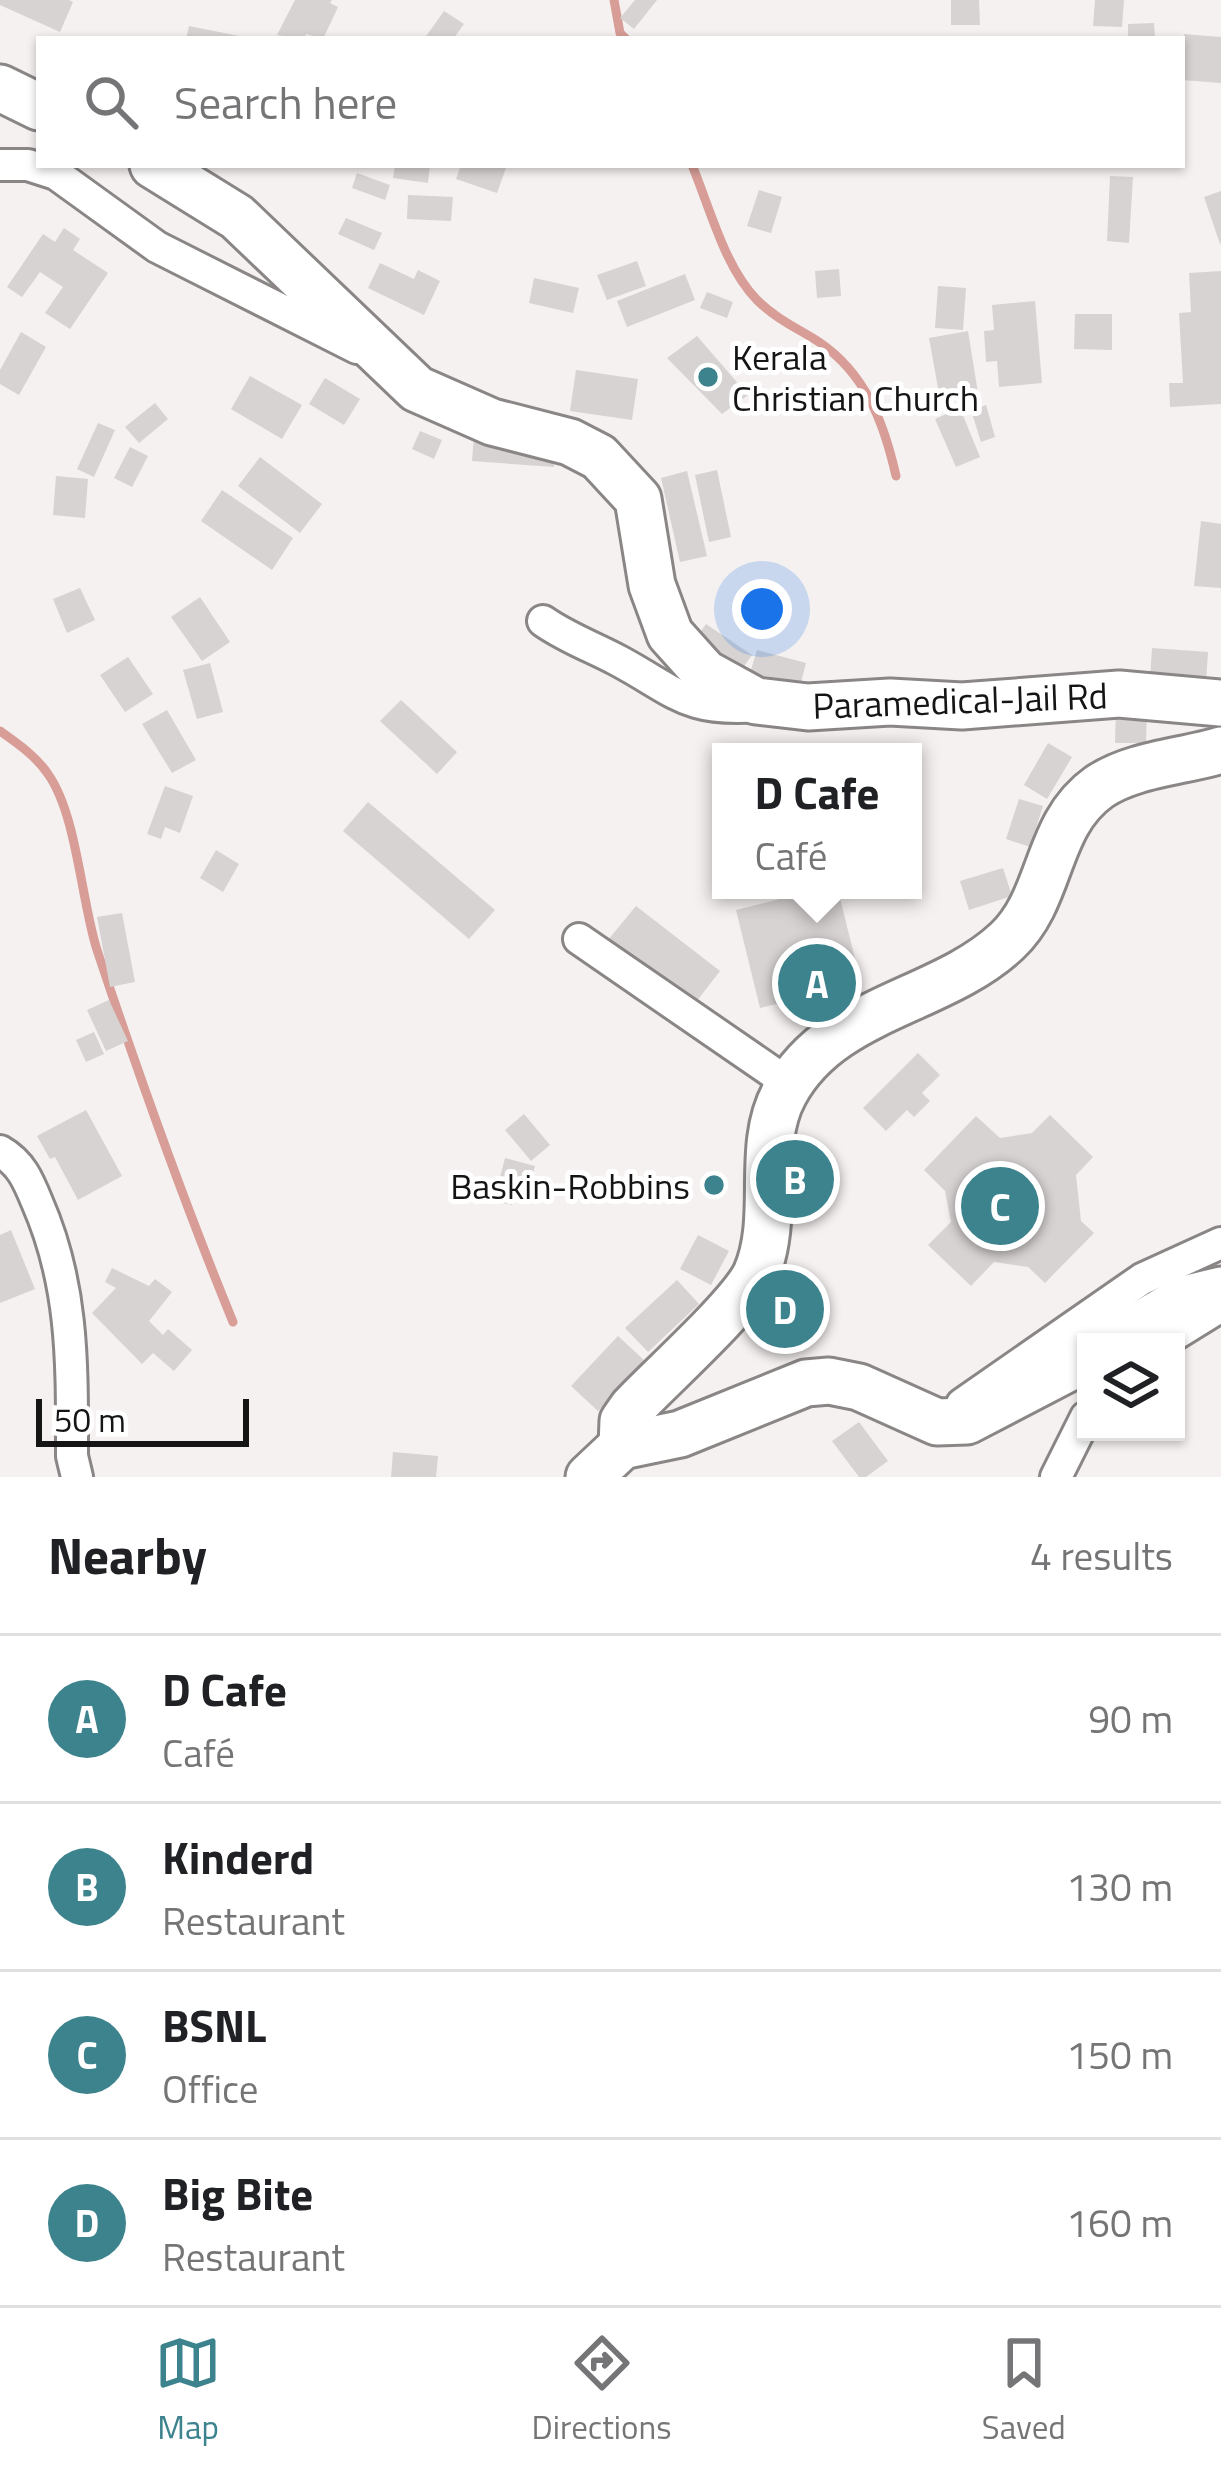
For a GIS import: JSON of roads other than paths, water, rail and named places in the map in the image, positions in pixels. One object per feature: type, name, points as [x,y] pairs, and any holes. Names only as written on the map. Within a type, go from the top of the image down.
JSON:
[{"type":"main road","points":[[0,88],[36,106]]},
{"type":"main road","name":"Paramedical-Jail Rd","points":[[158,168],[237,217],[417,389],[491,422],[570,442],[599,457],[638,499],[652,585],[670,634],[705,673],[756,700],[962,706],[1119,694],[1221,703]]},
{"type":"main road","points":[[606,1461],[632,1408],[755,1275],[767,1222],[772,1128],[791,1084],[814,1054],[856,1023],[982,960],[1009,939],[1035,904],[1054,844],[1080,802],[1103,784],[1131,772],[1221,750]]},
{"type":"main road","points":[[1127,1333],[1184,1299],[1211,1313]]},
{"type":"main road","points":[[606,1461],[806,1383],[829,1381],[859,1388],[938,1422],[967,1421],[1077,1364]]},
{"type":"street","points":[[0,165],[36,168]]},
{"type":"street","points":[[37,168],[56,174],[172,255],[394,368]]},
{"type":"street","points":[[543,620],[680,699],[710,709],[785,704]]},
{"type":"street","points":[[579,939],[791,1084]]},
{"type":"street","points":[[0,1151],[21,1166],[56,1244],[68,1305],[76,1477]]},
{"type":"street","points":[[938,1422],[1142,1279],[1221,1243]]},
{"type":"street","points":[[1178,1333],[1221,1306]]},
{"type":"street","points":[[1056,1477],[1077,1435]]},
{"type":"waterway","points":[[614,0],[623,36]]},
{"type":"waterway","points":[[693,168],[727,254],[745,286],[772,313],[835,355],[861,384],[886,437],[896,476]]},
{"type":"waterway","points":[[0,731],[38,761],[58,791],[97,950],[233,1322]]},
{"type":"place","name":"Kerala Christian Church","points":[[708,377]]},
{"type":"place","name":"D Cafe","points":[[817,983]]},
{"type":"place","name":"Kinderd","points":[[795,1179]]},
{"type":"place","name":"Baskin-Robbins","points":[[714,1185]]},
{"type":"place","name":"BSNL","points":[[1000,1206]]},
{"type":"place","name":"Big Bite","points":[[785,1309]]}]
